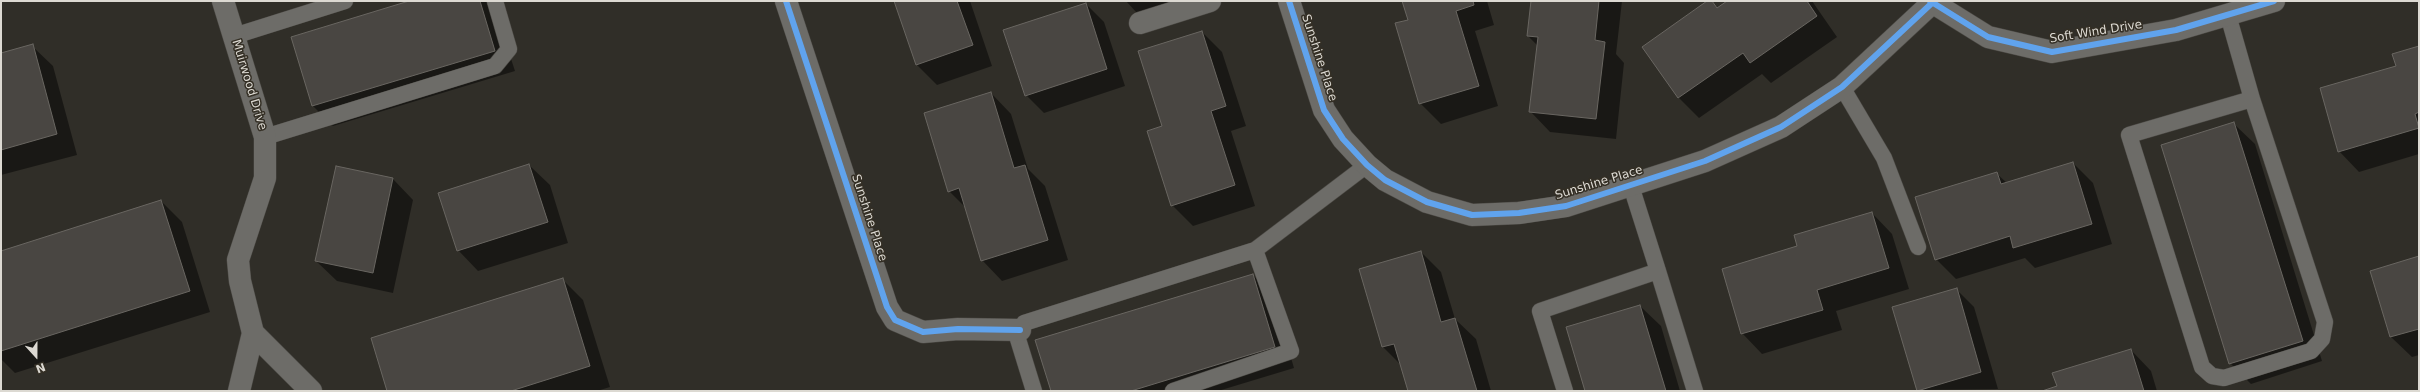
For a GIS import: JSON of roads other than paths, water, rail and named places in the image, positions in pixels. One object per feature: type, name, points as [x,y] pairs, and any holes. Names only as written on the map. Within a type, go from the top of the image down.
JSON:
[{"type":"street","name":"Muirwood Drive","points":[[223,1],[265,137],[265,178],[238,260],[240,281],[253,333],[240,391]]},
{"type":"street","name":"Sunshine Place","points":[[786,1],[887,307],[895,320],[923,332],[958,329],[1020,330]]},
{"type":"street","points":[[1140,23],[1210,1]]},
{"type":"street","name":"Sunshine Place","points":[[1289,1],[1324,110],[1343,139],[1367,166],[1385,180],[1427,202],[1472,215],[1519,213],[1566,206],[1705,161],[1781,127],[1842,87],[1931,2]]},
{"type":"street","name":"Soft Wind Drive","points":[[1931,2],[1988,37],[2052,52],[2176,30],[2274,1]]},
{"type":"street","points":[[253,333],[311,391]]},
{"type":"lane","points":[[234,36],[345,1]]},
{"type":"lane","points":[[265,137],[495,66],[509,49],[495,1]]},
{"type":"lane","points":[[2228,14],[2252,99],[2325,322],[2322,339],[2311,351],[2224,378],[2212,376],[2202,367],[2129,135],[2252,99]]},
{"type":"lane","points":[[1842,87],[1884,158],[1918,247]]},
{"type":"lane","points":[[1034,391],[1017,336],[1024,323],[1255,250],[1367,166]]},
{"type":"lane","name":"Sunshine Place","points":[[1631,186],[1695,391]]},
{"type":"lane","points":[[1178,390],[1291,351],[1255,250]]},
{"type":"lane","points":[[1565,391],[1540,311],[1658,271]]}]
